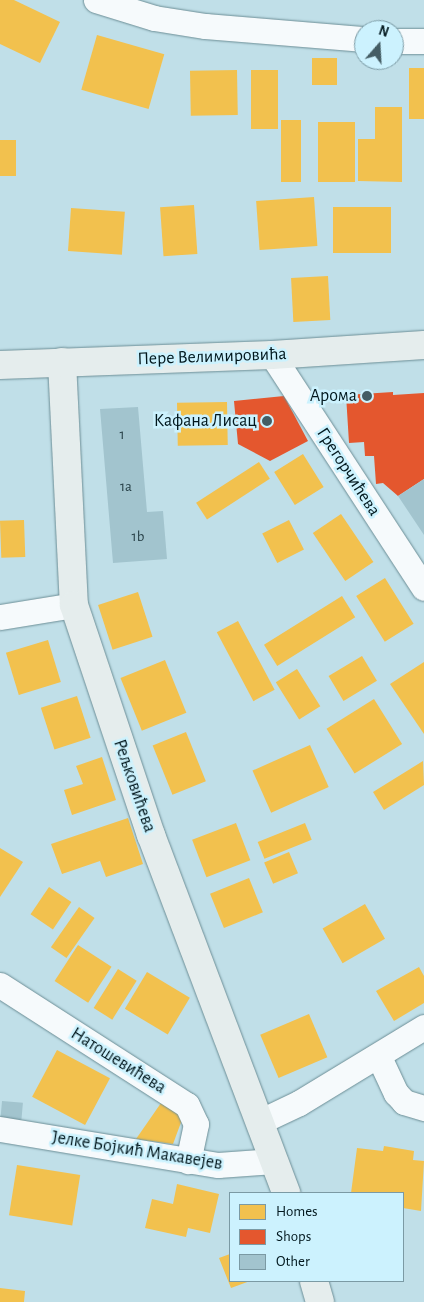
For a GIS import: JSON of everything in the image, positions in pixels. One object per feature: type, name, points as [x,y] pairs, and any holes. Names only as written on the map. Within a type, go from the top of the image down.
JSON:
[{"type":"street","points":[[96,0],[154,18],[205,26],[354,38]]},
{"type":"street","points":[[404,40],[424,41]]},
{"type":"street","name":"Пере Велимировића","points":[[0,365],[272,355],[424,345]]},
{"type":"street","name":"Грегорчићева","points":[[272,355],[424,588]]},
{"type":"street","name":"Рељковићева","points":[[62,362],[74,605],[151,835],[286,1192]]},
{"type":"street","points":[[0,617],[74,605]]},
{"type":"street","name":"Натошевићева","points":[[0,985],[187,1105],[196,1124],[188,1161]]},
{"type":"street","points":[[259,1122],[379,1057],[424,1027]]},
{"type":"street","points":[[379,1057],[396,1093],[404,1102],[424,1108]]},
{"type":"street","name":"Јелке Бојкић Макавејев","points":[[0,1129],[188,1161],[239,1166],[274,1161]]},
{"type":"street","points":[[314,1282],[320,1302]]},
{"type":"building: Homes","points":[[0,0],[14,0],[60,22],[40,63],[0,44]]},
{"type":"building: Homes","points":[[97,35],[164,54],[149,109],[81,90]]},
{"type":"building: Homes","points":[[312,58],[337,58],[337,85],[312,85]]},
{"type":"building: Homes","points":[[409,68],[424,68],[424,119],[409,119]]},
{"type":"building: Homes","points":[[237,70],[238,115],[191,116],[190,71]]},
{"type":"building: Homes","points":[[251,70],[278,70],[278,129],[251,129]]},
{"type":"building: Homes","points":[[375,107],[402,107],[402,182],[358,181],[358,139],[375,139]]},
{"type":"building: Homes","points":[[281,120],[301,120],[301,182],[281,182]]},
{"type":"building: Homes","points":[[318,122],[355,122],[355,182],[318,182]]},
{"type":"building: Homes","points":[[0,140],[16,140],[16,176],[0,176]]},
{"type":"building: Homes","points":[[314,197],[317,246],[260,250],[256,201]]},
{"type":"building: Homes","points":[[194,205],[197,254],[164,256],[160,207]]},
{"type":"building: Homes","points":[[333,207],[391,207],[391,253],[333,253]]},
{"type":"building: Homes","points":[[71,208],[125,212],[122,255],[68,251]]},
{"type":"building: Homes","points":[[328,276],[330,320],[293,322],[291,278]]},
{"type":"building: Homes","points":[[227,402],[228,445],[178,446],[177,403]]},
{"type":"building: Homes","points":[[303,454],[324,487],[295,505],[274,472]]},
{"type":"building: Homes","points":[[259,462],[270,479],[207,520],[196,503]]},
{"type":"building: Homes","points":[[341,514],[373,562],[345,581],[313,533]]},
{"type":"building: Homes","points":[[24,520],[25,557],[1,558],[0,521]]},
{"type":"building: Homes","points":[[289,520],[304,549],[277,563],[262,534]]},
{"type":"building: Homes","points":[[385,578],[414,624],[385,642],[356,596]]},
{"type":"building: Homes","points":[[138,592],[153,637],[113,650],[98,605]]},
{"type":"building: Homes","points":[[342,596],[355,617],[277,666],[264,645]]},
{"type":"building: Homes","points":[[238,621],[275,690],[253,701],[217,632]]},
{"type":"building: Homes","points":[[48,640],[61,682],[19,695],[6,653]]},
{"type":"building: Homes","points":[[362,656],[377,681],[344,701],[329,676]]},
{"type":"building: Homes","points":[[165,660],[186,713],[142,731],[120,678]]},
{"type":"building: Homes","points":[[424,662],[424,734],[390,684]]},
{"type":"building: Homes","points":[[297,669],[320,706],[299,720],[276,682]]},
{"type":"building: Homes","points":[[77,696],[91,738],[54,750],[41,708]]},
{"type":"building: Homes","points":[[374,699],[402,744],[355,774],[327,729]]},
{"type":"building: Homes","points":[[186,732],[206,781],[172,795],[153,745]]},
{"type":"building: Homes","points":[[310,745],[329,787],[271,813],[252,771]]},
{"type":"building: Homes","points":[[102,757],[116,800],[72,815],[64,790],[83,784],[76,766]]},
{"type":"building: Homes","points":[[423,761],[424,785],[384,810],[373,792]]},
{"type":"building: Homes","points":[[128,818],[143,864],[106,877],[100,861],[62,874],[51,844]]},
{"type":"building: Homes","points":[[236,823],[250,860],[206,877],[192,840]]},
{"type":"building: Homes","points":[[305,823],[312,840],[264,859],[258,842]]},
{"type":"building: Homes","points":[[0,848],[23,862],[0,897]]},
{"type":"building: Homes","points":[[289,852],[298,873],[273,884],[264,863]]},
{"type":"building: Homes","points":[[249,878],[263,912],[224,928],[210,894]]},
{"type":"building: Homes","points":[[49,887],[71,902],[53,929],[31,914]]},
{"type":"building: Homes","points":[[365,904],[385,939],[343,963],[323,928]]},
{"type":"building: Homes","points":[[79,907],[95,918],[66,958],[51,947]]},
{"type":"building: Homes","points":[[78,945],[112,967],[88,1003],[55,981]]},
{"type":"building: Homes","points":[[419,967],[424,976],[424,1003],[394,1021],[376,991]]},
{"type":"building: Homes","points":[[118,969],[137,981],[112,1020],[94,1008]]},
{"type":"building: Homes","points":[[147,972],[190,998],[168,1035],[125,1009]]},
{"type":"building: Homes","points":[[309,1014],[327,1057],[279,1078],[260,1035]]},
{"type":"building: Homes","points":[[57,1050],[110,1078],[85,1125],[32,1097]]},
{"type":"building: Homes","points":[[161,1103],[183,1117],[173,1144],[136,1139]]},
{"type":"building: Homes","points":[[384,1146],[414,1151],[413,1160],[424,1161],[421,1211],[404,1208],[404,1192],[351,1192],[357,1148],[383,1151]]},
{"type":"building: Homes","points":[[17,1165],[80,1175],[72,1225],[9,1215]]},
{"type":"building: Homes","points":[[177,1184],[219,1194],[210,1233],[188,1228],[186,1237],[145,1228],[152,1199],[173,1204]]},
{"type":"building: Homes","points":[[229,1254],[229,1282],[247,1282],[231,1288],[219,1258]]},
{"type":"building: Homes","points":[[0,1288],[25,1291],[24,1302],[0,1302]]},
{"type":"building: Shops","points":[[393,392],[393,395],[424,393],[424,479],[398,496],[383,483],[376,484],[374,456],[365,456],[364,442],[349,443],[346,395]]},
{"type":"building: Shops","name":"Кафана Лисац","points":[[284,396],[308,441],[270,461],[238,444],[234,401]]},
{"type":"building: Other","points":[[138,407],[147,512],[163,511],[167,559],[113,563],[100,409]]},
{"type":"building: Other","points":[[424,479],[424,535],[398,496]]},
{"type":"building: Other","points":[[2,1101],[23,1103],[21,1122],[0,1120]]},
{"type":"place","name":"Арома","points":[[367,396]]},
{"type":"place","name":"Кафана Лисац","points":[[267,421]]}]
